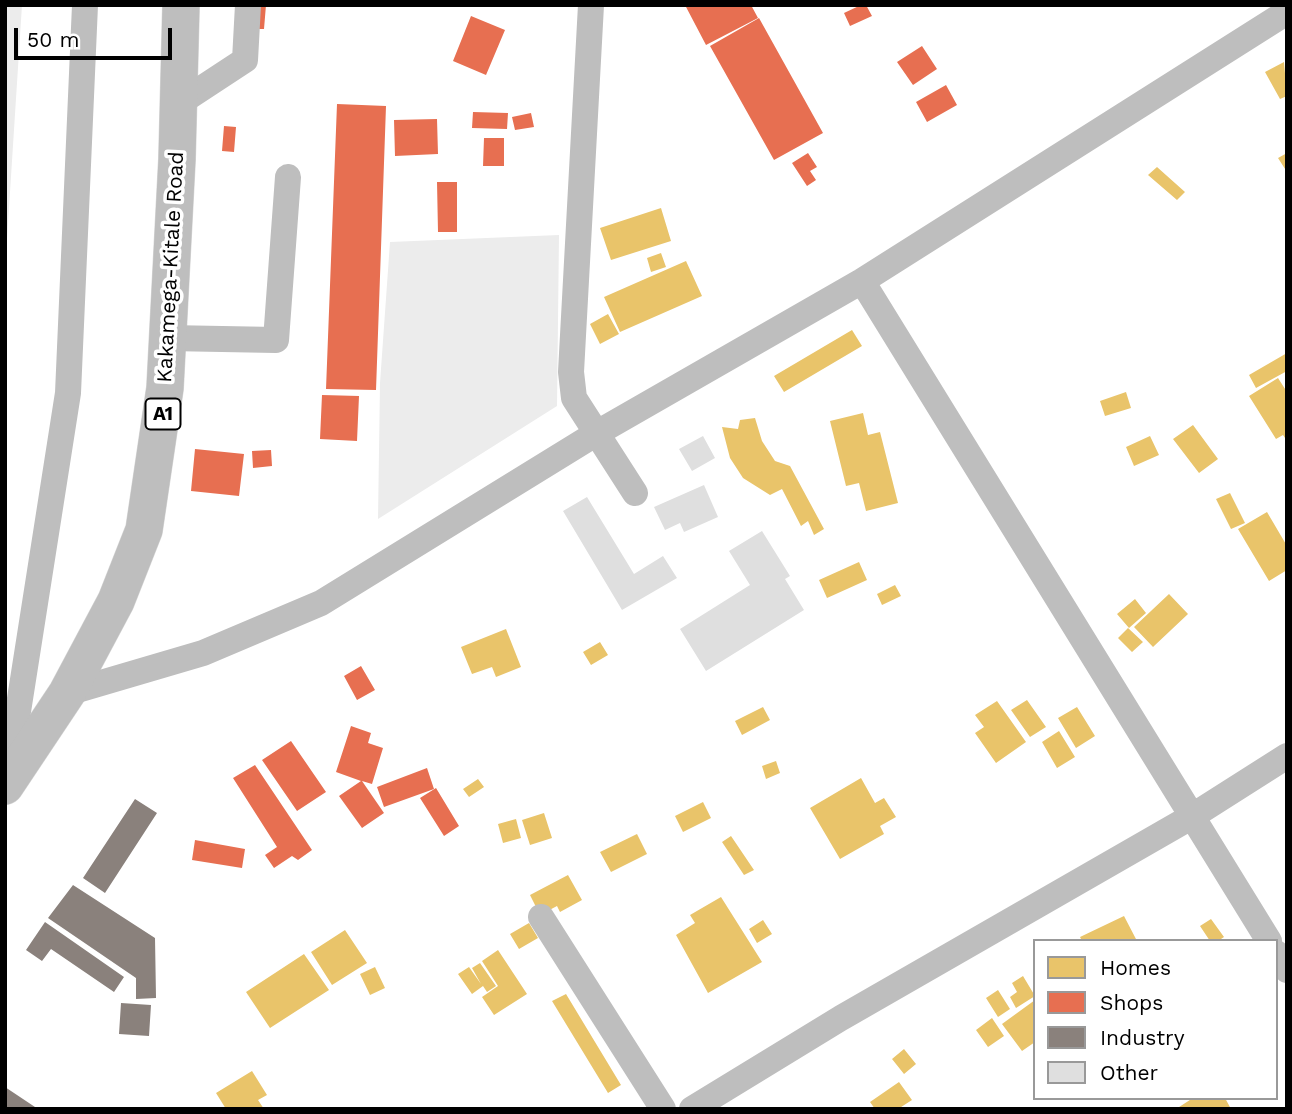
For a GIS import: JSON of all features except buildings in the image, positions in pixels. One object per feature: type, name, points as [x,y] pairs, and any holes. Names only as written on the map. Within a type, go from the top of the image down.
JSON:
[{"type":"highway","name":"Kakamega-Kitale Road","points":[[15,761],[67,693],[116,601],[144,530],[162,428],[181,5]]},
{"type":"street","points":[[15,761],[68,393],[85,5]]},
{"type":"street","points":[[178,104],[245,60],[248,5]]},
{"type":"street","points":[[591,5],[571,372],[574,398],[635,493]]},
{"type":"street","points":[[67,693],[203,653],[321,603],[597,433],[862,281],[1287,12]]},
{"type":"street","points":[[168,338],[276,340],[288,177]]},
{"type":"street","points":[[862,281],[1268,939]]},
{"type":"street","points":[[692,1109],[841,1018],[1191,817],[1287,757]]},
{"type":"street","points":[[541,918],[663,1109]]},
{"type":"shaded area","points":[[5,5],[22,5],[5,270]]},
{"type":"shaded area","points":[[559,235],[557,406],[378,519],[380,383],[390,242]]}]
